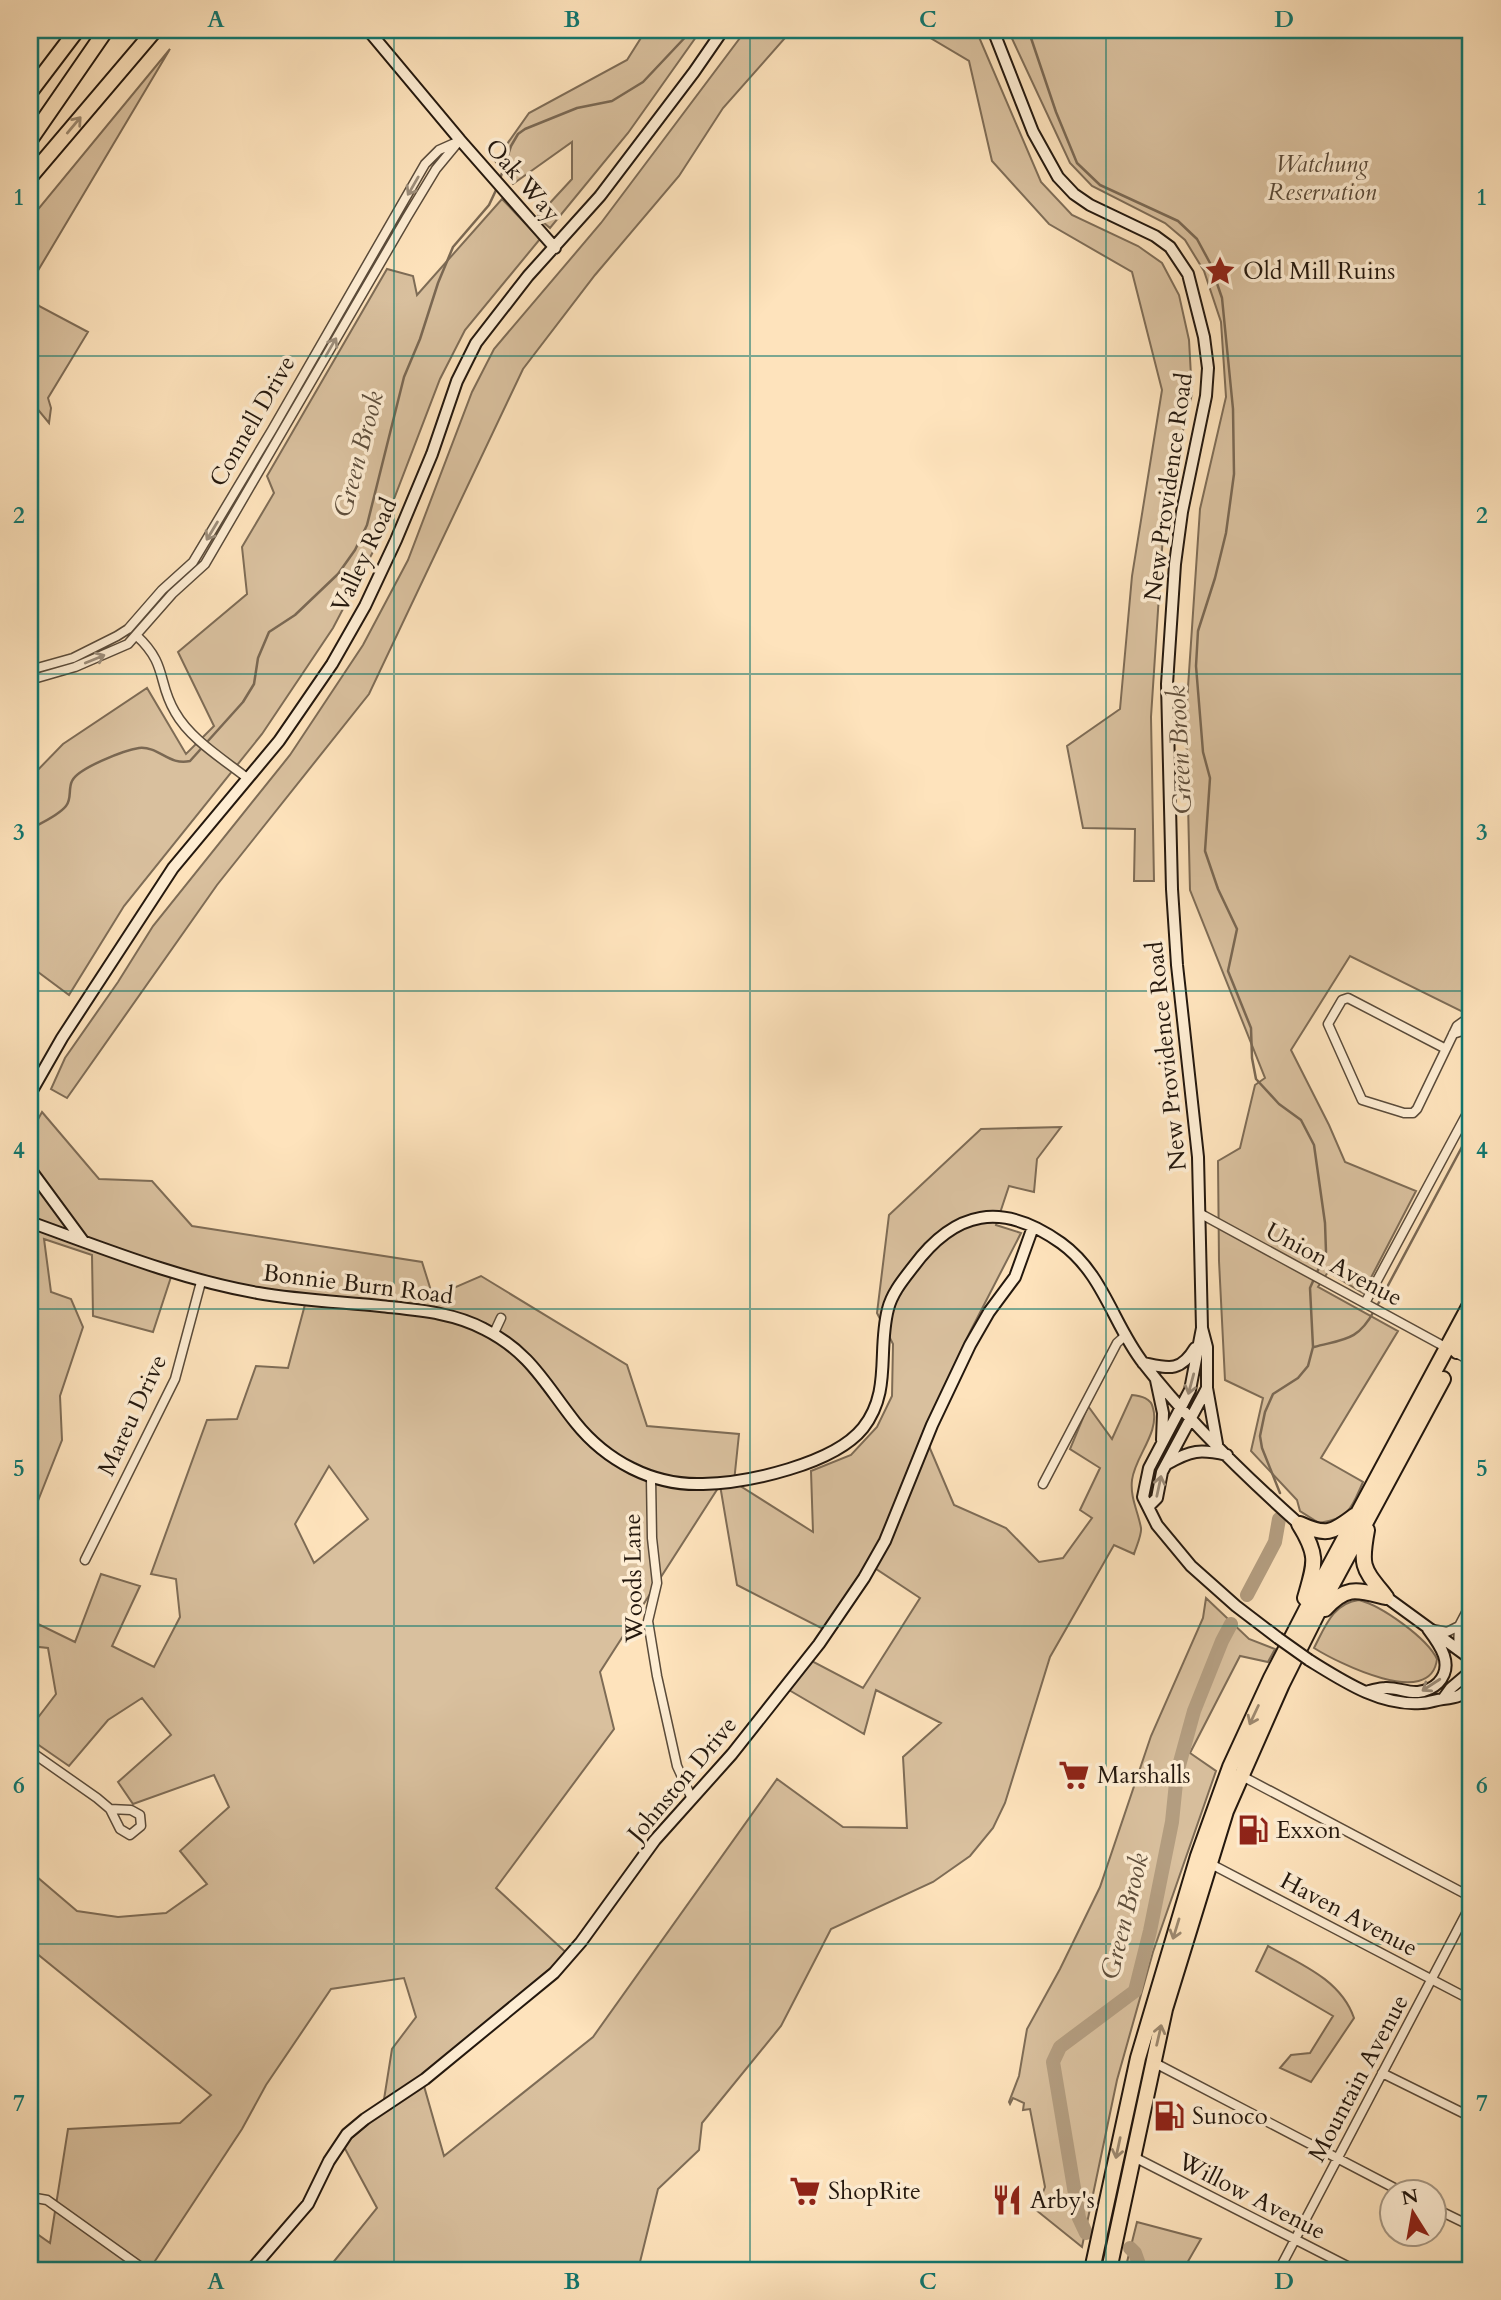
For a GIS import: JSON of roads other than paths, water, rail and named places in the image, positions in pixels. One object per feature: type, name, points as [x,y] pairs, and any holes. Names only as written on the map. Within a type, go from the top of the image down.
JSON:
[{"type":"highway","points":[[30,92],[77,30]]},
{"type":"highway","points":[[30,140],[106,30]]},
{"type":"highway","points":[[30,177],[155,30]]},
{"type":"highway","points":[[1092,2270],[1138,2058],[1198,1856],[1230,1767],[1271,1678],[1310,1616],[1452,1350],[1471,1303]]},
{"type":"highway","points":[[1452,1350],[1471,1325]]},
{"type":"highway","points":[[1299,1524],[1314,1531],[1328,1532],[1365,1513]]},
{"type":"highway","points":[[1365,1513],[1364,1567],[1386,1597]]},
{"type":"highway","points":[[1299,1524],[1310,1542],[1313,1555],[1313,1569],[1305,1597],[1310,1616]]},
{"type":"highway","points":[[1109,2270],[1165,2009],[1209,1863],[1240,1775],[1310,1616],[1344,1592],[1362,1591],[1386,1597]]},
{"type":"main road","points":[[368,30],[460,140]]},
{"type":"main road","name":"Valley Road","points":[[30,1094],[62,1038],[173,868],[279,741],[332,664],[365,606],[413,500],[457,382],[472,350],[520,287],[600,196],[723,30]]},
{"type":"main road","name":"New Providence Road","points":[[993,30],[1033,132],[1058,177],[1074,194],[1090,205],[1155,236],[1170,247],[1188,274],[1198,306],[1208,368],[1206,396],[1182,512],[1170,622],[1167,684],[1172,889],[1177,965],[1194,1112],[1201,1214],[1202,1328],[1207,1347],[1207,1388],[1159,1481],[1157,1498],[1149,1506]]},
{"type":"main road","name":"Oak Way","points":[[460,140],[555,248]]},
{"type":"main road","points":[[30,1169],[83,1241]]},
{"type":"main road","name":"Bonnie Burn Road","points":[[30,1222],[201,1282],[282,1297],[426,1311],[470,1321],[494,1333],[532,1363],[577,1424],[603,1450],[651,1478],[684,1484],[728,1482],[803,1465],[846,1443],[860,1431],[878,1399],[883,1383],[884,1334],[889,1303],[896,1291],[921,1257],[948,1229],[971,1219],[1004,1218],[1033,1227],[1062,1243],[1084,1263],[1101,1287],[1142,1363],[1217,1445],[1299,1524]]},
{"type":"main road","name":"Johnston Drive","points":[[251,2270],[308,2204],[347,2134],[425,2079],[554,1973],[581,1942],[655,1840],[732,1754],[811,1654],[864,1578],[894,1522],[932,1425],[970,1345],[1014,1277],[1033,1227]]},
{"type":"main road","name":"New Providence Road","points":[[1202,1328],[1194,1375],[1182,1408],[1144,1481],[1143,1497],[1154,1521],[1172,1545],[1222,1594],[1249,1616],[1309,1660],[1366,1692],[1411,1703],[1454,1699],[1469,1691]]},
{"type":"main road","points":[[1142,1363],[1166,1368],[1177,1367],[1190,1357],[1197,1346]]},
{"type":"main road","points":[[1155,1377],[1163,1413],[1162,1443]]},
{"type":"main road","points":[[1207,1388],[1217,1445]]},
{"type":"main road","points":[[1167,1464],[1185,1454],[1198,1451],[1227,1455]]},
{"type":"main road","points":[[1386,1597],[1471,1659]]},
{"type":"main road","points":[[1366,1692],[1386,1688],[1419,1692],[1438,1683],[1445,1671],[1446,1660],[1441,1647],[1428,1629]]},
{"type":"main road","points":[[1443,1699],[1451,1688],[1471,1671]]},
{"type":"street","name":"Connell Drive","points":[[30,680],[97,659],[128,644],[160,607],[205,564],[407,217],[436,169],[460,140]]},
{"type":"street","name":"Connell Drive","points":[[30,670],[73,658],[128,629],[162,590],[193,562],[425,164],[439,150],[460,140]]},
{"type":"street","points":[[136,636],[158,662],[176,715],[247,778]]},
{"type":"street","points":[[1446,1049],[1348,998],[1342,1000],[1328,1024],[1362,1100],[1412,1113],[1417,1109],[1446,1049],[1453,1034],[1461,1022],[1471,1021]]},
{"type":"street","points":[[1453,1034],[1471,1028]]},
{"type":"street","points":[[1369,1305],[1471,1106]]},
{"type":"street","name":"Union Avenue","points":[[1201,1214],[1471,1361]]},
{"type":"street","name":"Mareu Drive","points":[[85,1560],[175,1378],[201,1282]]},
{"type":"street","points":[[494,1333],[501,1318]]},
{"type":"street","points":[[1043,1484],[1117,1343],[1126,1335]]},
{"type":"street","name":"Woods Lane","points":[[651,1478],[652,1538],[657,1583],[648,1621],[677,1766],[692,1799]]},
{"type":"street","points":[[1458,1650],[1459,1626],[1471,1603]]},
{"type":"street","points":[[1428,1629],[1447,1632],[1459,1626]]},
{"type":"street","points":[[30,1751],[110,1809]]},
{"type":"street","points":[[1240,1775],[1471,1897]]},
{"type":"street","name":"Haven Avenue","points":[[1209,1863],[1471,2000]]},
{"type":"street","name":"Mountain Avenue","points":[[1279,2270],[1471,1903]]},
{"type":"street","points":[[1153,2062],[1378,2180]]},
{"type":"street","points":[[1382,2073],[1471,2117]]},
{"type":"street","name":"Willow Avenue","points":[[1132,2156],[1355,2270]]},
{"type":"street","points":[[30,2197],[47,2200],[145,2270]]},
{"type":"street","points":[[1448,2214],[1471,2226]]},
{"type":"waterway","name":"Green Brook","points":[[499,182],[518,134],[577,108],[612,101],[643,82],[692,30]]},
{"type":"waterway","name":"Green Brook","points":[[1025,30],[1031,38],[1077,163],[1100,185],[1178,221],[1197,239],[1210,263],[1222,298],[1233,409],[1234,474],[1226,533],[1198,631],[1196,666],[1203,752],[1210,778],[1205,851],[1218,889],[1237,929],[1228,971],[1251,1028],[1256,1079],[1279,1104],[1301,1120],[1314,1145],[1325,1223],[1326,1252],[1310,1288],[1313,1347],[1308,1366],[1298,1378],[1273,1394],[1265,1412],[1260,1436],[1280,1493]]},
{"type":"waterway","name":"Green Brook","points":[[30,829],[63,810],[68,803],[72,781],[102,760],[123,752],[146,748],[176,761],[190,761],[243,702],[254,684],[258,658],[269,632],[295,615],[338,574],[355,550],[367,525],[404,377],[420,339],[438,283],[453,247],[489,205],[497,188]]},
{"type":"waterway","points":[[1377,1306],[1471,1130]]},
{"type":"waterway","points":[[1314,1347],[1342,1340],[1356,1333],[1374,1311]]},
{"type":"waterway","name":"Green Brook","points":[[1247,1595],[1275,1542],[1279,1519]]},
{"type":"waterway","name":"Green Brook","points":[[1086,2233],[1079,2218],[1053,2062],[1060,2047],[1135,1991],[1172,1822],[1177,1773],[1194,1711],[1231,1624]]},
{"type":"waterway","name":"Green Brook","points":[[1130,2248],[1135,2253],[1141,2270]]},
{"type":"place","name":"Old Mill Ruins","points":[[1220,271]]},
{"type":"place","name":"Marshalls","points":[[1074,1775]]},
{"type":"place","name":"Exxon","points":[[1253,1830]]},
{"type":"place","name":"Sunoco","points":[[1169,2116]]},
{"type":"place","name":"ShopRite","points":[[805,2191]]},
{"type":"place","name":"Arby's","points":[[1007,2200]]},
{"type":"park label","name":"Watchung Reservation","points":[[1322,178]]}]
